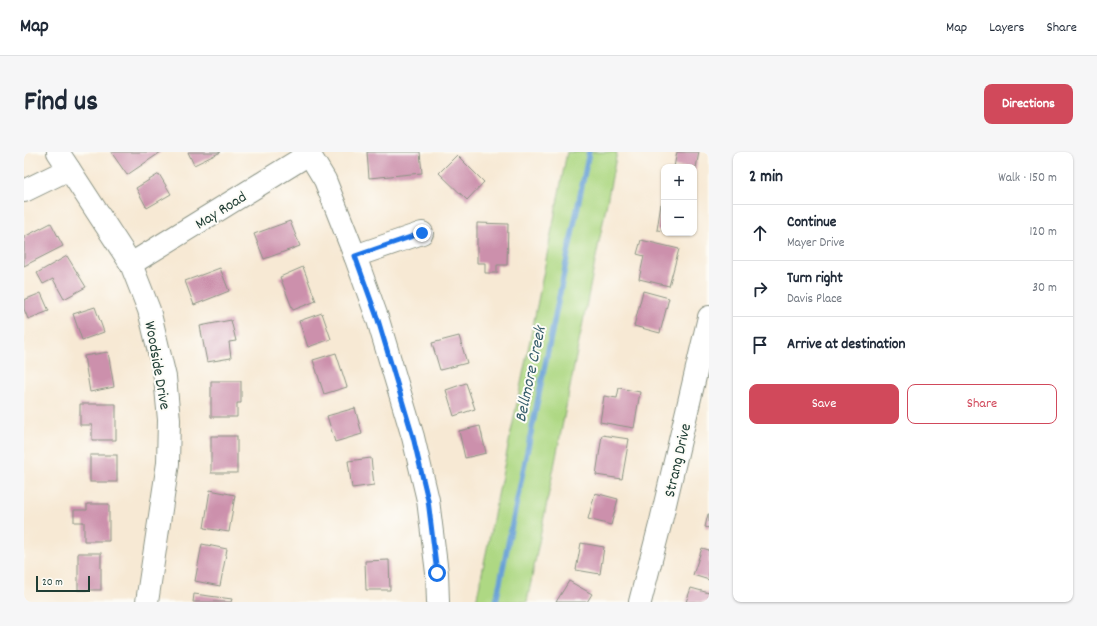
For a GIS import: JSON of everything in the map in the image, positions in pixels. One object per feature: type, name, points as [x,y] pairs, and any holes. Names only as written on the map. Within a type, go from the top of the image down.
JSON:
[{"type":"street","points":[[308,153],[326,180],[355,256],[378,320],[413,437],[428,500],[437,573],[438,602]]},
{"type":"street","name":"May Road","points":[[131,264],[308,153]]},
{"type":"street","points":[[24,191],[63,160]]},
{"type":"street","name":"Woodside Drive","points":[[63,160],[131,264],[151,317],[165,377],[169,420],[168,463],[147,602]]},
{"type":"street","points":[[355,256],[422,233]]},
{"type":"street","name":"Strang Drive","points":[[640,602],[661,522],[709,317]]},
{"type":"green space","points":[[567,152],[617,152],[527,602],[476,602],[537,306]]},
{"type":"building","points":[[111,152],[161,152],[127,175]]},
{"type":"building","points":[[188,152],[221,152],[194,165]]},
{"type":"building","points":[[367,152],[420,152],[422,173],[369,178]]},
{"type":"building","points":[[677,152],[699,152],[697,164],[675,164]]},
{"type":"building","points":[[457,155],[484,182],[467,200],[439,173]]},
{"type":"building","points":[[159,174],[171,194],[147,208],[136,188]]},
{"type":"building","points":[[661,204],[661,231],[657,230]]},
{"type":"building","points":[[290,221],[300,246],[264,259],[254,234]]},
{"type":"building","points":[[51,223],[63,246],[24,266],[24,237]]},
{"type":"building","points":[[477,223],[508,224],[507,265],[497,265],[497,273],[485,273],[485,263],[477,263]]},
{"type":"building","points":[[641,240],[679,249],[669,286],[639,279],[644,256],[637,254]]},
{"type":"building","points":[[67,256],[86,287],[64,299],[53,279],[43,284],[37,273]]},
{"type":"building","points":[[303,267],[316,301],[293,310],[280,277]]},
{"type":"building","points":[[220,268],[229,291],[194,305],[185,281]]},
{"type":"building","points":[[643,291],[669,298],[660,333],[634,326]]},
{"type":"building","points":[[41,293],[49,311],[28,319],[24,309],[24,300]]},
{"type":"building","points":[[95,307],[104,332],[82,340],[73,314]]},
{"type":"building","points":[[322,313],[331,339],[308,347],[299,321]]},
{"type":"building","points":[[231,320],[236,341],[229,342],[231,358],[207,362],[200,326]]},
{"type":"building","points":[[459,336],[467,363],[440,370],[432,343]]},
{"type":"building","points":[[108,352],[114,387],[90,392],[84,356]]},
{"type":"building","points":[[336,353],[347,387],[324,394],[313,360]]},
{"type":"building","points":[[211,381],[241,381],[241,403],[237,403],[237,417],[211,417]]},
{"type":"building","points":[[466,383],[475,409],[454,416],[446,390]]},
{"type":"building","points":[[619,388],[640,392],[634,428],[600,422],[604,396],[617,398]]},
{"type":"building","points":[[80,404],[116,404],[116,440],[92,440],[92,425],[80,425]]},
{"type":"building","points":[[355,408],[362,434],[335,442],[327,416]]},
{"type":"building","points":[[480,426],[486,453],[465,458],[459,431]]},
{"type":"building","points":[[602,435],[629,439],[622,479],[596,475]]},
{"type":"building","points":[[211,436],[237,436],[237,473],[211,473]]},
{"type":"building","points":[[90,455],[117,455],[117,482],[90,482]]},
{"type":"building","points":[[371,458],[374,485],[352,488],[348,461]]},
{"type":"building","points":[[210,490],[235,495],[229,532],[204,528]]},
{"type":"building","points":[[595,493],[618,499],[611,525],[588,519]]},
{"type":"building","points":[[87,504],[109,504],[109,541],[84,541],[84,522],[74,522],[74,510],[87,510]]},
{"type":"building","points":[[709,514],[709,528],[705,527]]},
{"type":"building","points":[[581,543],[604,547],[600,574],[576,570]]},
{"type":"building","points":[[202,544],[227,549],[220,586],[195,581]]},
{"type":"building","points":[[702,548],[709,550],[709,580],[693,575]]},
{"type":"building","points":[[78,553],[101,553],[101,590],[78,590]]},
{"type":"building","points":[[389,560],[390,590],[366,590],[365,561]]},
{"type":"building","points":[[569,581],[592,594],[587,602],[556,602]]},
{"type":"building","points":[[691,588],[709,593],[709,602],[686,602]]},
{"type":"building","points":[[194,594],[232,599],[231,602],[193,602]]},
{"type":"waterway","name":"Bellmore Creek","points":[[496,602],[589,152]]},
{"type":"route","points":[[422,233],[355,256],[378,320],[413,437],[428,500],[437,573]]}]
